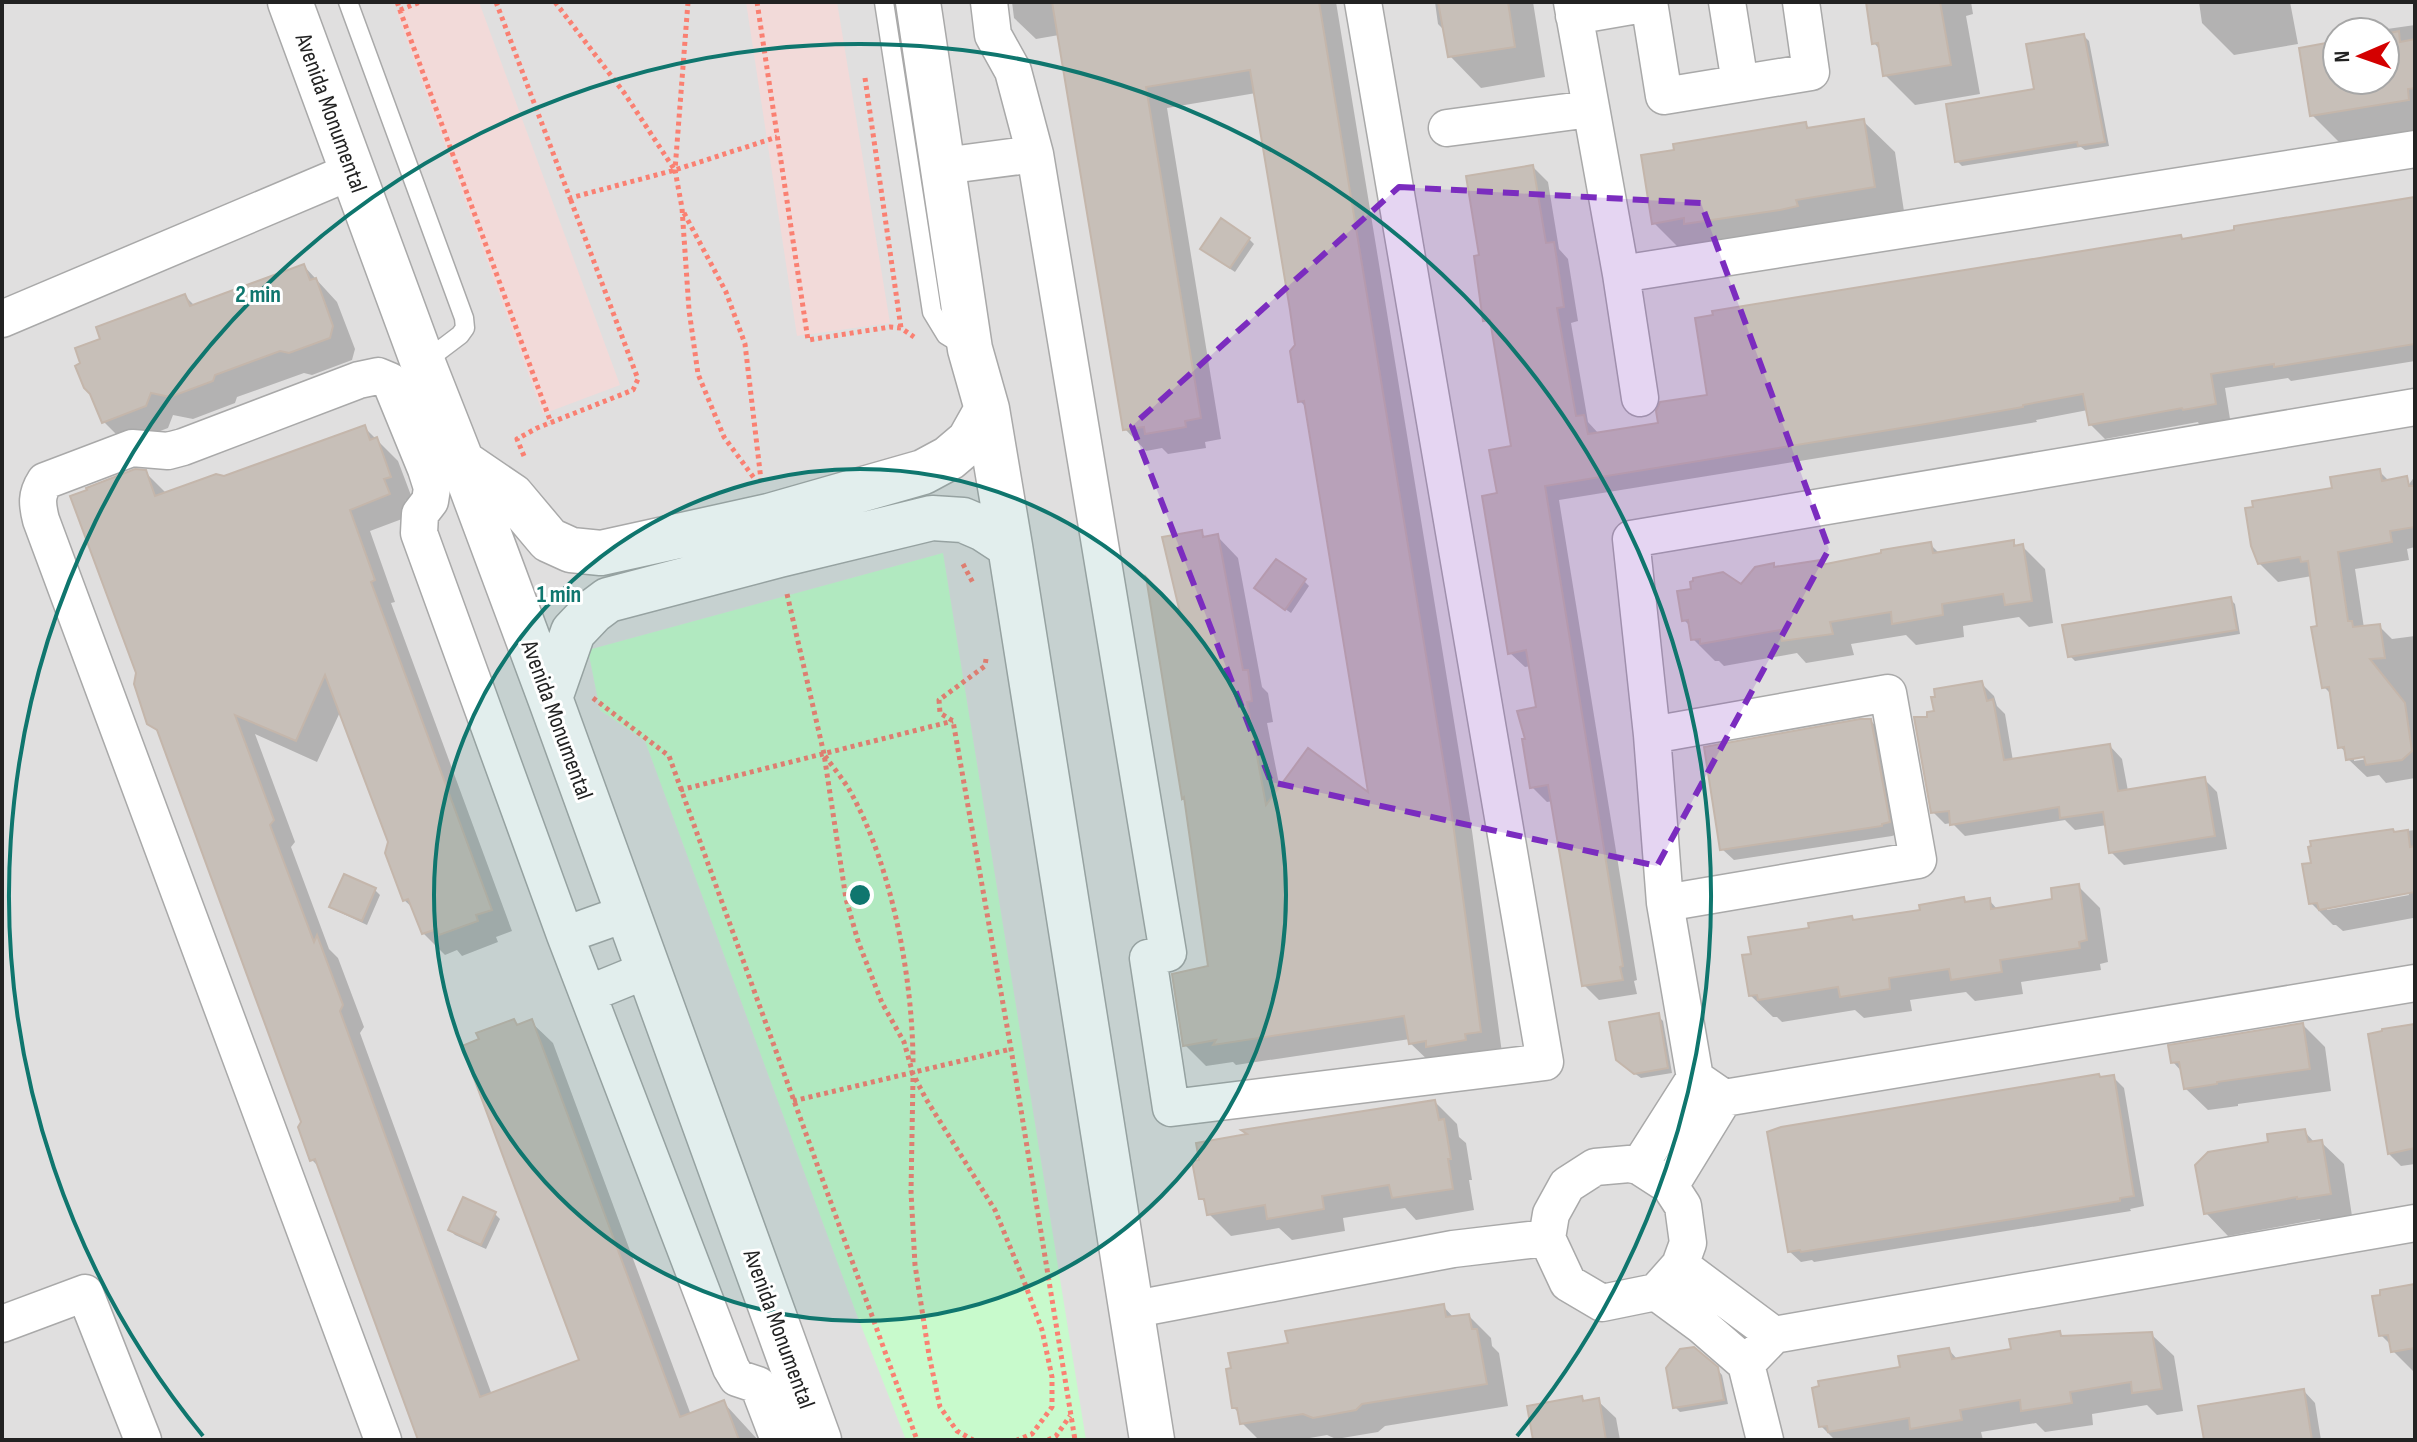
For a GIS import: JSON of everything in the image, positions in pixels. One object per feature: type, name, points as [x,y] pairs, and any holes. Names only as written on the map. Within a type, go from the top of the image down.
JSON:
[{"type":"street","name":"Avenida Monumental","points":[[290,2],[462,462],[567,694],[627,913],[819,1440]]},
{"type":"street","points":[[918,2],[970,349],[987,409],[1010,546],[1152,1440]]},
{"type":"street","points":[[989,2],[993,35],[1013,71],[1035,154],[1168,953],[1148,958],[1171,1108],[1545,1062],[1363,2]]},
{"type":"street","points":[[1727,2],[1740,83]]},
{"type":"street","points":[[1640,398],[1573,9],[1649,3],[1664,96],[1811,72],[1801,2]]},
{"type":"street","points":[[1447,128],[1590,109]]},
{"type":"street","points":[[1621,274],[2415,149]]},
{"type":"street","points":[[943,166],[1035,154]]},
{"type":"street","points":[[2,319],[352,171]]},
{"type":"street","points":[[383,1440],[37,503],[38,492],[45,481],[132,448],[168,451],[183,447],[359,380],[378,376],[390,381],[426,469],[432,488],[430,501],[420,514],[419,533],[565,935],[731,1368],[737,1378],[758,1385],[779,1440]]},
{"type":"street","points":[[1670,1186],[1710,1088],[1665,903],[1652,735],[1631,539],[2415,407]]},
{"type":"street","points":[[462,462],[512,496],[549,540],[571,550],[601,553],[769,516],[923,472],[949,458],[969,441],[987,409]]},
{"type":"street","points":[[567,694],[573,632],[608,600],[932,518],[963,520],[1010,546]]},
{"type":"street","points":[[1652,735],[1888,693],[1918,860],[1665,903]]},
{"type":"street","points":[[565,935],[627,913]]},
{"type":"street","points":[[588,994],[647,970]]},
{"type":"street","points":[[1639,1166],[1673,1116],[1710,1088],[2415,983]]},
{"type":"street","points":[[1629,1164],[1639,1166],[1670,1186],[1683,1206],[1688,1243],[1680,1265],[1656,1292],[1602,1303],[1568,1283],[1547,1238],[1551,1214],[1567,1185],[1595,1167],[1629,1164]]},
{"type":"street","points":[[1746,1364],[1774,1335],[2415,1223]]},
{"type":"street","points":[[1130,1310],[1453,1249],[1547,1238]]},
{"type":"street","points":[[1680,1265],[1774,1335]]},
{"type":"street","points":[[1656,1292],[1746,1364],[1765,1440]]},
{"type":"street","points":[[2,1324],[85,1293],[143,1440]]},
{"type":"lane","points":[[348,2],[464,318],[465,328],[460,335],[423,363]]},
{"type":"lane","points":[[884,2],[932,312],[946,335],[970,349]]},
{"type":"path","points":[[397,2],[551,423]]},
{"type":"path","points":[[400,10],[420,2]]},
{"type":"path","points":[[496,2],[638,379],[633,390],[517,439],[527,464]]},
{"type":"path","points":[[555,2],[625,94],[675,170]]},
{"type":"path","points":[[682,208],[726,292],[745,344],[762,489],[724,437],[698,374],[689,310],[682,208],[675,170],[688,2]]},
{"type":"path","points":[[757,2],[808,340],[890,327],[901,328],[920,342]]},
{"type":"path","points":[[863,64],[901,328]]},
{"type":"path","points":[[570,198],[675,170],[777,137]]},
{"type":"path","points":[[779,555],[824,754],[846,899],[858,941],[882,1003],[904,1042],[913,1074],[995,1210],[1042,1330],[1052,1377],[1052,1407],[1032,1434],[1017,1440]]},
{"type":"path","points":[[958,555],[977,591]]},
{"type":"path","points":[[986,656],[985,666],[939,700],[940,713],[953,721],[1075,1440]]},
{"type":"path","points":[[567,694],[669,756],[917,1440]]},
{"type":"path","points":[[680,790],[953,721]]},
{"type":"path","points":[[824,754],[849,790],[865,822],[886,882],[906,968],[913,1036],[911,1192],[915,1265],[940,1407],[957,1431],[973,1440]]},
{"type":"path","points":[[793,1101],[1011,1049]]},
{"type":"path","points":[[1048,1440],[1056,1436],[1070,1415]]},
{"type":"path","points":[[957,1431],[957,1440]]},
{"type":"highlighted area","points":[[1399,187],[1701,203],[1829,549],[1657,866],[1271,782],[1132,426]]},
{"type":"shaded area","points":[[2,2],[2415,2],[2415,1440],[2,1440]]},
{"type":"shaded area","points":[[424,2],[479,2],[620,385],[543,414],[397,13]]},
{"type":"shaded area","points":[[746,2],[837,2],[890,323],[797,336]]},
{"type":"green space","points":[[943,553],[1086,1440],[906,1440],[645,741],[600,710],[588,650]]},
{"type":"building","points":[[1052,2],[1319,2],[1451,808],[1481,1032],[1465,1034],[1466,1040],[1426,1047],[1426,1041],[1409,1044],[1404,1016],[1213,1045],[1216,1040],[1183,1046],[1172,974],[1208,966],[1184,797],[1182,799],[1146,577],[1181,617],[1162,537],[1202,530],[1203,537],[1218,534],[1243,670],[1248,670],[1252,701],[1247,702],[1266,805],[1308,748],[1368,792],[1304,401],[1298,402],[1290,351],[1295,345],[1290,310],[1250,70],[1146,87],[1201,418],[1185,421],[1186,427],[1145,434],[1144,427],[1123,430]]},
{"type":"building","points":[[1438,2],[1508,2],[1515,47],[1448,57]]},
{"type":"building","points":[[1866,2],[1940,2],[1951,65],[1883,76],[1878,43],[1872,44]]},
{"type":"building","points":[[2084,34],[2105,142],[2078,146],[2077,142],[1955,162],[1946,104],[2034,89],[2026,44]]},
{"type":"building","points":[[2415,39],[2415,88],[2408,89],[2409,100],[2310,116],[2299,48],[2321,44],[2321,96],[2401,96],[2401,42]]},
{"type":"building","points":[[1864,119],[1875,187],[1796,200],[1798,206],[1780,210],[1684,224],[1684,218],[1652,224],[1641,155],[1674,150],[1673,144],[1806,122],[1807,128]]},
{"type":"building","points":[[1533,165],[1546,243],[1554,242],[1564,307],[1557,308],[1576,416],[1584,415],[1588,434],[1658,423],[1656,411],[1660,402],[1707,395],[1695,318],[1713,315],[1712,311],[2181,235],[2182,239],[2234,230],[2234,226],[2415,197],[2415,344],[2211,374],[2216,404],[2183,410],[2089,425],[2083,394],[1932,423],[1545,486],[1623,966],[1620,967],[1623,980],[1582,986],[1548,785],[1530,788],[1522,739],[1525,739],[1517,711],[1536,707],[1526,650],[1508,654],[1482,496],[1497,493],[1489,450],[1511,446],[1490,320],[1483,321],[1474,256],[1479,255],[1466,176]]},
{"type":"building","points":[[1221,218],[1250,238],[1230,268],[1200,249]]},
{"type":"building","points":[[304,264],[310,280],[316,278],[333,326],[330,338],[289,353],[280,351],[215,375],[213,381],[170,397],[151,393],[146,406],[102,423],[75,366],[80,363],[75,348],[100,339],[96,327],[185,294],[190,306]]},
{"type":"building","points":[[365,425],[370,440],[377,437],[391,477],[384,479],[390,494],[350,510],[375,580],[371,582],[492,910],[476,915],[478,921],[439,935],[437,929],[422,934],[408,899],[403,901],[385,853],[388,842],[325,675],[296,741],[235,715],[274,820],[270,825],[314,942],[317,935],[343,1005],[340,1011],[480,1397],[579,1360],[462,1046],[479,1039],[476,1033],[514,1019],[517,1025],[532,1019],[680,1417],[724,1400],[739,1440],[418,1440],[315,1159],[310,1161],[298,1127],[301,1122],[157,730],[147,724],[134,684],[136,673],[70,496],[135,469],[146,470],[155,496],[216,474],[224,476]]},
{"type":"building","points":[[2380,469],[2382,481],[2407,476],[2409,486],[2415,486],[2415,527],[2390,531],[2392,542],[2338,552],[2348,621],[2352,621],[2353,627],[2380,624],[2385,658],[2370,659],[2405,703],[2412,751],[2402,760],[2366,765],[2364,757],[2346,760],[2344,747],[2338,748],[2329,687],[2322,688],[2311,627],[2317,626],[2308,561],[2301,562],[2300,557],[2258,564],[2251,546],[2245,508],[2253,507],[2252,501],[2332,488],[2330,477]]},
{"type":"building","points":[[2014,540],[2014,546],[2023,544],[2032,601],[2005,605],[2003,594],[1942,604],[1943,615],[1892,624],[1891,612],[1830,622],[1833,634],[1782,641],[1780,630],[1700,644],[1700,639],[1691,640],[1688,620],[1682,621],[1677,591],[1691,589],[1693,578],[1723,572],[1741,584],[1755,567],[1774,563],[1774,567],[1821,560],[1821,565],[1881,553],[1881,550],[1931,542],[1933,553]]},
{"type":"building","points":[[1276,559],[1306,579],[1285,610],[1254,588]]},
{"type":"building","points":[[2231,597],[2237,630],[2068,657],[2062,625]]},
{"type":"building","points":[[1982,681],[1987,701],[1993,699],[2004,760],[2110,744],[2118,791],[2205,777],[2215,836],[2109,853],[2103,812],[2060,818],[2059,807],[1950,825],[1949,811],[1931,813],[1914,717],[1927,717],[1927,712],[1934,711],[1931,697],[1935,697],[1934,689]]},
{"type":"building","points":[[1871,719],[1890,822],[1882,826],[1720,850],[1704,747]]},
{"type":"building","points":[[2393,829],[2394,832],[2408,830],[2410,847],[2415,846],[2415,892],[2319,910],[2317,903],[2309,904],[2302,864],[2311,863],[2310,841]]},
{"type":"building","points":[[344,874],[376,888],[362,921],[329,907]]},
{"type":"building","points":[[2079,884],[2087,940],[2079,942],[2080,948],[2000,960],[2002,972],[1951,980],[1949,969],[1889,978],[1890,989],[1840,997],[1838,987],[1758,1000],[1757,995],[1749,996],[1742,955],[1751,954],[1748,937],[1809,928],[1808,923],[1852,916],[1853,920],[1920,910],[1919,905],[1964,897],[1965,902],[1990,898],[1991,909],[2052,899],[2051,888]]},
{"type":"building","points":[[1659,1013],[1668,1068],[1634,1074],[1616,1060],[1609,1022]]},
{"type":"building","points":[[2303,1023],[2310,1069],[2184,1089],[2179,1062],[2171,1063],[2168,1045]]},
{"type":"building","points":[[2415,1024],[2415,1148],[2388,1154],[2368,1034]]},
{"type":"building","points":[[2099,1074],[2100,1077],[2114,1075],[2134,1196],[2019,1218],[1788,1252],[1767,1132],[1781,1127]]},
{"type":"building","points":[[1435,1100],[1439,1120],[1444,1119],[1453,1189],[1392,1198],[1389,1185],[1322,1196],[1324,1209],[1267,1219],[1265,1205],[1207,1215],[1204,1199],[1199,1199],[1192,1161],[1199,1160],[1196,1143],[1247,1134],[1241,1130]]},
{"type":"building","points":[[2305,1129],[2308,1142],[2322,1140],[2331,1194],[2204,1214],[2195,1165],[2208,1152],[2268,1142],[2267,1134]]},
{"type":"building","points":[[463,1197],[496,1212],[481,1245],[448,1230]]},
{"type":"building","points":[[2415,1284],[2415,1348],[2391,1352],[2388,1335],[2379,1336],[2372,1296],[2380,1295],[2380,1290]]},
{"type":"building","points":[[1444,1304],[1446,1317],[1469,1314],[1472,1329],[1477,1329],[1487,1384],[1362,1404],[1356,1410],[1313,1418],[1303,1414],[1240,1424],[1237,1408],[1232,1408],[1226,1369],[1231,1368],[1228,1353],[1288,1343],[1285,1331]]},
{"type":"building","points":[[2060,1331],[2061,1336],[2152,1332],[2162,1389],[2132,1393],[2131,1382],[2070,1392],[2072,1403],[2021,1411],[2020,1400],[1960,1410],[1962,1420],[1910,1429],[1909,1418],[1828,1432],[1827,1426],[1819,1427],[1812,1388],[1819,1386],[1818,1381],[1900,1367],[1898,1356],[1949,1348],[1952,1359],[2011,1349],[2009,1339]]},
{"type":"building","points":[[1694,1347],[1718,1367],[1724,1400],[1673,1408],[1666,1368],[1680,1349]]},
{"type":"building","points":[[2304,1389],[2312,1440],[2204,1440],[2198,1406]]},
{"type":"building","points":[[1582,1396],[1583,1401],[1599,1398],[1606,1440],[1533,1440],[1527,1406]]}]
